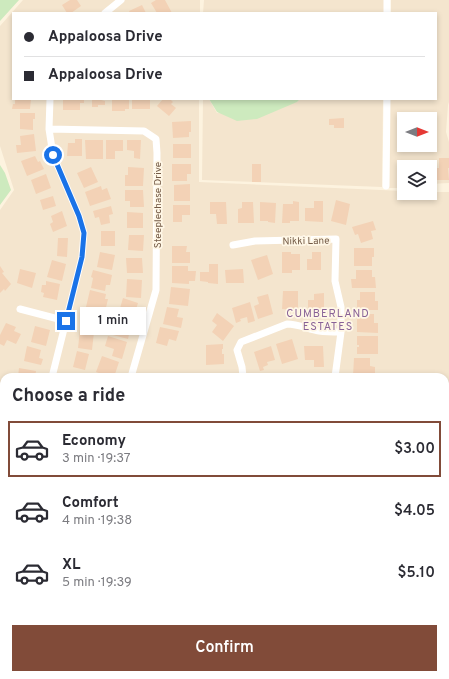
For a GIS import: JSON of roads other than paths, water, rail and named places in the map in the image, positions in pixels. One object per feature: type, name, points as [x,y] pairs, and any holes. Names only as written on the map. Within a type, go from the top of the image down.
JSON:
[{"type":"street","points":[[106,12],[120,0]]},
{"type":"street","points":[[387,12],[388,0]]},
{"type":"street","points":[[50,100],[49,129],[53,155],[79,216],[84,233],[82,257],[53,373]]},
{"type":"street","points":[[386,100],[386,186]]},
{"type":"street","name":"Steeplechase Drive","points":[[49,129],[144,130],[156,139],[156,290],[132,373]]},
{"type":"street","name":"Nikki Lane","points":[[233,245],[255,241],[336,240],[335,281],[341,307],[341,332],[336,373]]},
{"type":"street","points":[[20,309],[66,321]]},
{"type":"street","points":[[243,373],[237,350],[241,342],[287,324],[295,324],[303,328],[320,331],[341,332]]},
{"type":"district","name":"CUMBERLAND ESTATES","points":[[328,319]]}]
